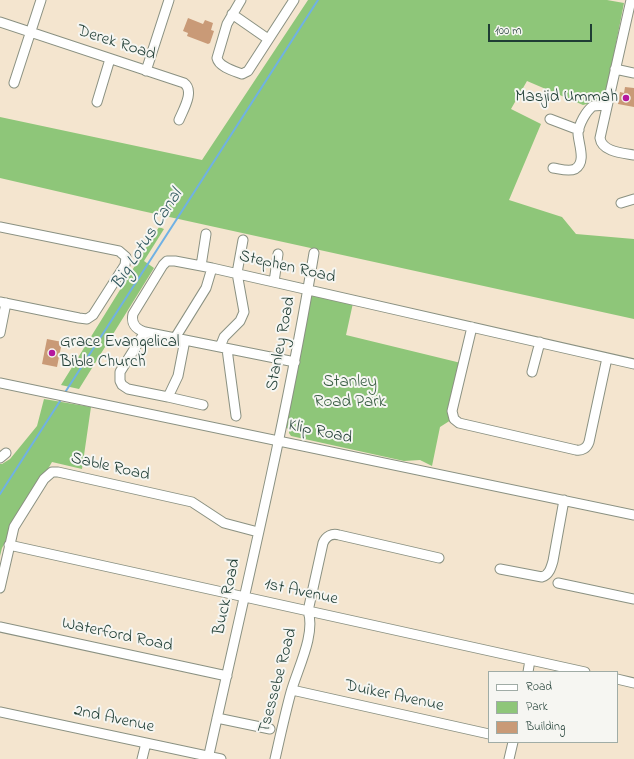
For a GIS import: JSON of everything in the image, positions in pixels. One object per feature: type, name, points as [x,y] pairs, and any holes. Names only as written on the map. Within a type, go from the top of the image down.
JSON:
[{"type":"street","points":[[14,84],[41,0]]},
{"type":"street","points":[[146,71],[169,0]]},
{"type":"street","points":[[241,0],[227,24],[217,56],[217,60],[222,66],[240,73],[246,72],[294,0]]},
{"type":"street","points":[[631,0],[607,105],[601,134],[601,143],[607,148],[634,155]]},
{"type":"street","points":[[232,14],[268,39]]},
{"type":"street","name":"Derek Road","points":[[0,22],[179,81],[187,85],[189,89],[188,94],[179,120]]},
{"type":"street","points":[[98,102],[110,59]]},
{"type":"street","points":[[615,69],[634,73]]},
{"type":"street","points":[[553,168],[571,170],[576,169],[581,154],[579,130],[586,114],[589,109],[598,105],[607,105]]},
{"type":"street","points":[[550,118],[579,130]]},
{"type":"street","points":[[621,203],[634,199]]},
{"type":"street","points":[[0,227],[119,252],[126,256],[125,265],[93,315],[87,319],[3,303],[0,333]]},
{"type":"street","points":[[201,266],[206,234]]},
{"type":"street","points":[[236,416],[224,348],[224,337],[240,321],[244,312],[237,273],[243,240]]},
{"type":"street","name":"Stanley Road","points":[[279,441],[314,253]]},
{"type":"street","points":[[274,282],[278,254]]},
{"type":"street","name":"Stephen Road","points":[[144,332],[135,326],[132,320],[133,314],[163,266],[167,261],[175,261],[237,273],[634,364]]},
{"type":"street","points":[[175,338],[206,288],[212,268]]},
{"type":"street","points":[[472,327],[452,411],[454,419],[459,423],[568,448],[579,450],[585,448],[588,444],[607,358]]},
{"type":"street","points":[[203,405],[128,389],[122,385],[120,382],[120,372],[144,332],[294,362]]},
{"type":"street","points":[[168,398],[178,376],[185,340]]},
{"type":"street","points":[[532,372],[540,342]]},
{"type":"street","name":"Klip Road","points":[[0,383],[634,515]]},
{"type":"street","name":"Buck Road","points":[[209,758],[279,441]]},
{"type":"street","name":"Sable Road","points":[[0,588],[12,532],[16,523],[44,479],[52,472],[58,472],[192,502],[224,523],[258,532]]},
{"type":"street","points":[[500,569],[542,577],[545,576],[551,568],[564,500]]},
{"type":"street","name":"Tsessebe Road","points":[[275,759],[292,690],[305,648],[311,619],[308,611],[323,543],[326,538],[332,534],[339,535],[439,558]]},
{"type":"street","name":"1st Avenue","points":[[9,545],[580,671]]},
{"type":"street","points":[[558,583],[634,599]]},
{"type":"street","name":"Waterford Road","points":[[0,627],[226,676]]},
{"type":"street","points":[[528,671],[530,660]]},
{"type":"street","points":[[618,679],[634,683]]},
{"type":"street","name":"Duiker Avenue","points":[[292,690],[488,734]]},
{"type":"street","name":"2nd Avenue","points":[[0,712],[209,758],[221,759]]},
{"type":"street","points":[[217,718],[270,729]]},
{"type":"street","points":[[142,759],[146,743]]},
{"type":"street","points":[[509,759],[512,743]]},
{"type":"green space","points":[[308,0],[607,0],[624,3],[605,99],[583,105],[527,81],[511,109],[541,124],[509,200],[562,217],[576,234],[634,239],[634,319],[142,211],[0,178],[0,117],[202,160]]},
{"type":"green space","points":[[159,227],[164,229],[144,261],[154,268],[79,389],[61,385]]},
{"type":"green space","name":"Stanley Road Park","points":[[314,295],[353,303],[346,335],[461,363],[451,420],[440,427],[432,466],[420,460],[404,461],[291,436],[289,429],[286,428],[310,301],[311,297]]},
{"type":"green space","points":[[44,399],[91,407],[82,469],[52,462],[2,548],[0,556],[0,464],[10,459],[37,426]]},
{"type":"building","points":[[188,18],[203,24],[205,20],[213,23],[211,30],[214,31],[210,43],[208,44],[187,36],[188,33],[183,31]]},
{"type":"building","name":"Masjid Ummah","points":[[625,87],[634,88],[634,107],[618,104],[620,92],[624,93]]},
{"type":"building","name":"Grace Evangelical Bible Church","points":[[47,339],[62,342],[57,367],[42,364]]},
{"type":"waterway","name":"Big Lotus Canal","points":[[64,394],[318,0]]},
{"type":"waterway","name":"Big Lotus Canal","points":[[0,494],[62,398]]},
{"type":"place","name":"Masjid Ummah","points":[[626,98]]},
{"type":"place","name":"Grace Evangelical Bible Church","points":[[52,353]]}]
